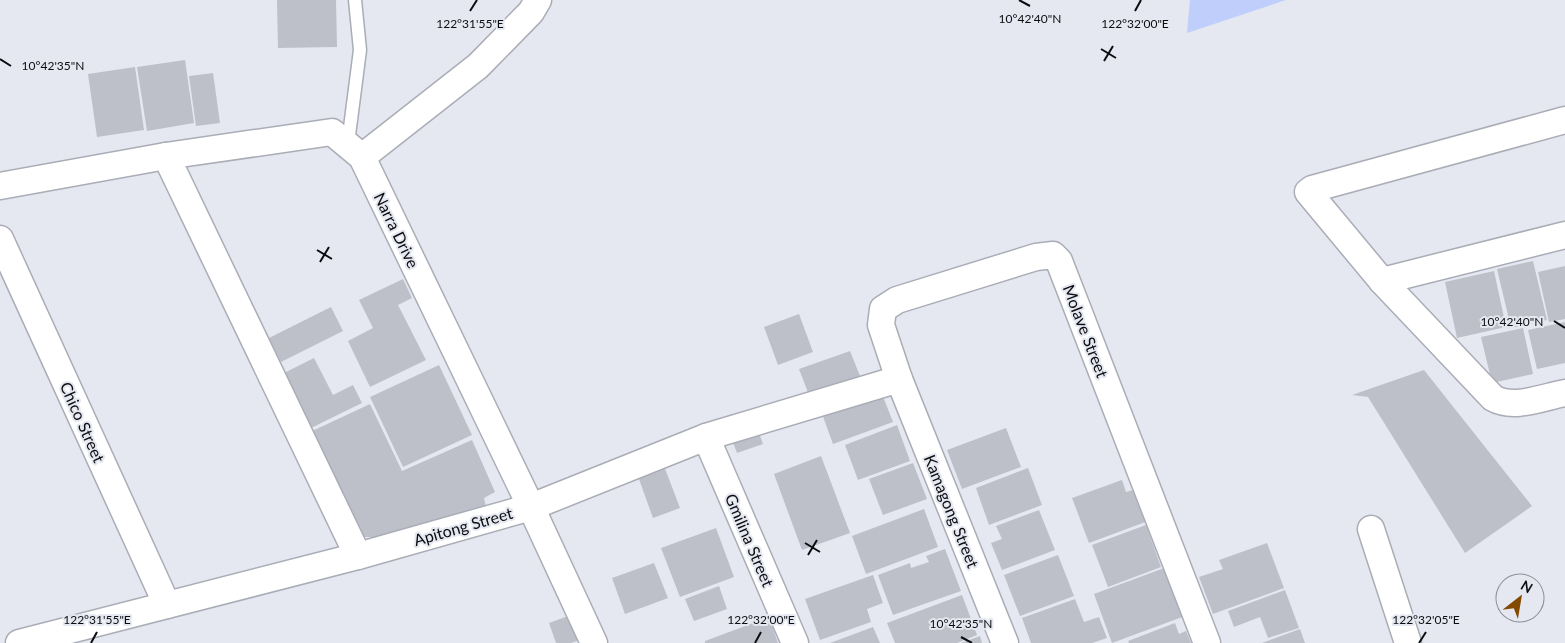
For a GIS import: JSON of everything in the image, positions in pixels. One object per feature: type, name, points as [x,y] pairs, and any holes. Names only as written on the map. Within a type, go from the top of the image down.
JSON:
[{"type":"street","points":[[0,186],[166,156],[332,132],[355,150],[478,66],[531,12],[538,0]]},
{"type":"street","points":[[1565,120],[1308,192],[1382,282],[1493,398],[1501,403],[1512,404],[1565,392]]},
{"type":"street","name":"Narra Drive","points":[[355,150],[531,506],[594,643]]},
{"type":"street","points":[[166,156],[358,556]]},
{"type":"street","points":[[1382,282],[1565,235]]},
{"type":"street","name":"Chico Street","points":[[0,239],[166,605]]},
{"type":"street","name":"Molave Street","points":[[899,379],[881,325],[883,309],[897,300],[1036,257],[1053,255],[1062,270],[1207,643]]},
{"type":"street","name":"Apitong Street","points":[[19,643],[358,556],[531,506],[706,437],[899,379]]},
{"type":"street","name":"Kamagong Street","points":[[899,379],[1005,643]]},
{"type":"street","name":"Gmilina Street","points":[[706,437],[795,643]]},
{"type":"street","points":[[1371,529],[1408,643]]},
{"type":"lane","points":[[354,0],[360,50],[355,150]]},
{"type":"shaded area","points":[[1190,0],[1286,0],[1187,33]]},
{"type":"building","points":[[277,0],[336,0],[337,47],[278,48]]},
{"type":"building","points":[[185,60],[194,123],[147,131],[137,67]]},
{"type":"building","points":[[135,67],[144,130],[97,137],[88,74]]},
{"type":"building","points":[[213,73],[220,123],[196,126],[189,76]]},
{"type":"building","points":[[1533,261],[1547,320],[1511,328],[1497,269]]},
{"type":"building","points":[[1565,266],[1565,319],[1549,322],[1538,272]]},
{"type":"building","points":[[1494,271],[1506,327],[1457,338],[1445,282]]},
{"type":"building","points":[[403,279],[412,298],[398,305],[426,360],[370,387],[348,341],[373,328],[359,300]]},
{"type":"building","points":[[331,307],[343,331],[281,362],[269,338]]},
{"type":"building","points":[[799,314],[813,352],[778,365],[764,327]]},
{"type":"building","points":[[1565,322],[1565,363],[1537,369],[1528,330]]},
{"type":"building","points":[[1523,328],[1533,374],[1492,383],[1481,337]]},
{"type":"building","points":[[850,351],[860,376],[809,395],[799,369]]},
{"type":"building","points":[[314,358],[333,395],[353,385],[362,403],[309,429],[282,374]]},
{"type":"building","points":[[439,365],[472,435],[403,467],[370,397]]},
{"type":"building","points":[[1424,370],[1532,506],[1465,553],[1368,397],[1352,395]]},
{"type":"building","points":[[880,389],[893,422],[833,444],[821,411]]},
{"type":"building","points":[[370,404],[402,471],[472,440],[495,492],[484,498],[486,507],[378,537],[358,537],[308,433]]},
{"type":"building","points":[[755,422],[763,444],[737,453],[729,432]]},
{"type":"building","points":[[897,425],[910,461],[858,480],[845,445]]},
{"type":"building","points":[[1006,428],[1021,467],[962,489],[947,450]]},
{"type":"building","points":[[821,456],[850,533],[802,550],[774,474]]},
{"type":"building","points":[[661,458],[680,508],[653,518],[635,468]]},
{"type":"building","points":[[913,463],[927,499],[883,515],[869,479]]},
{"type":"building","points":[[1028,468],[1042,505],[989,525],[976,488]]},
{"type":"building","points":[[1122,480],[1126,492],[1136,489],[1148,521],[1089,543],[1072,498]]},
{"type":"building","points":[[924,509],[938,547],[866,574],[852,536]]},
{"type":"building","points":[[1039,510],[1055,550],[1002,570],[991,543],[1002,539],[996,526]]},
{"type":"building","points":[[1146,525],[1161,567],[1108,587],[1092,545]]},
{"type":"building","points":[[716,528],[734,577],[680,597],[661,548]]},
{"type":"building","points":[[1267,543],[1284,588],[1213,614],[1199,577],[1223,569],[1219,560]]},
{"type":"building","points":[[945,549],[961,591],[893,615],[878,575],[910,563],[911,568],[929,562],[926,556]]},
{"type":"building","points":[[1058,555],[1074,596],[1020,616],[1004,575]]},
{"type":"building","points":[[654,563],[668,598],[625,614],[612,578]]},
{"type":"building","points":[[1167,567],[1185,616],[1112,643],[1094,594]]},
{"type":"building","points":[[873,575],[883,603],[867,609],[871,622],[820,640],[805,599]]},
{"type":"building","points":[[719,586],[727,609],[694,621],[685,599]]},
{"type":"building","points":[[1285,590],[1299,628],[1268,638],[1260,617],[1234,627],[1228,611]]},
{"type":"building","points":[[962,595],[977,635],[957,643],[895,643],[887,623]]},
{"type":"building","points":[[1075,599],[1084,622],[1099,617],[1107,638],[1092,643],[1031,643],[1022,618]]},
{"type":"building","points":[[571,615],[580,640],[571,643],[556,643],[549,623]]},
{"type":"building","points":[[769,617],[778,643],[705,643],[705,641]]},
{"type":"building","points":[[1175,623],[1179,634],[1186,631],[1191,643],[1129,643],[1128,641]]},
{"type":"building","points":[[873,627],[880,643],[830,643]]},
{"type":"building","points":[[1300,629],[1305,643],[1262,643]]},
{"type":"building","points":[[980,636],[982,643],[961,643]]}]
